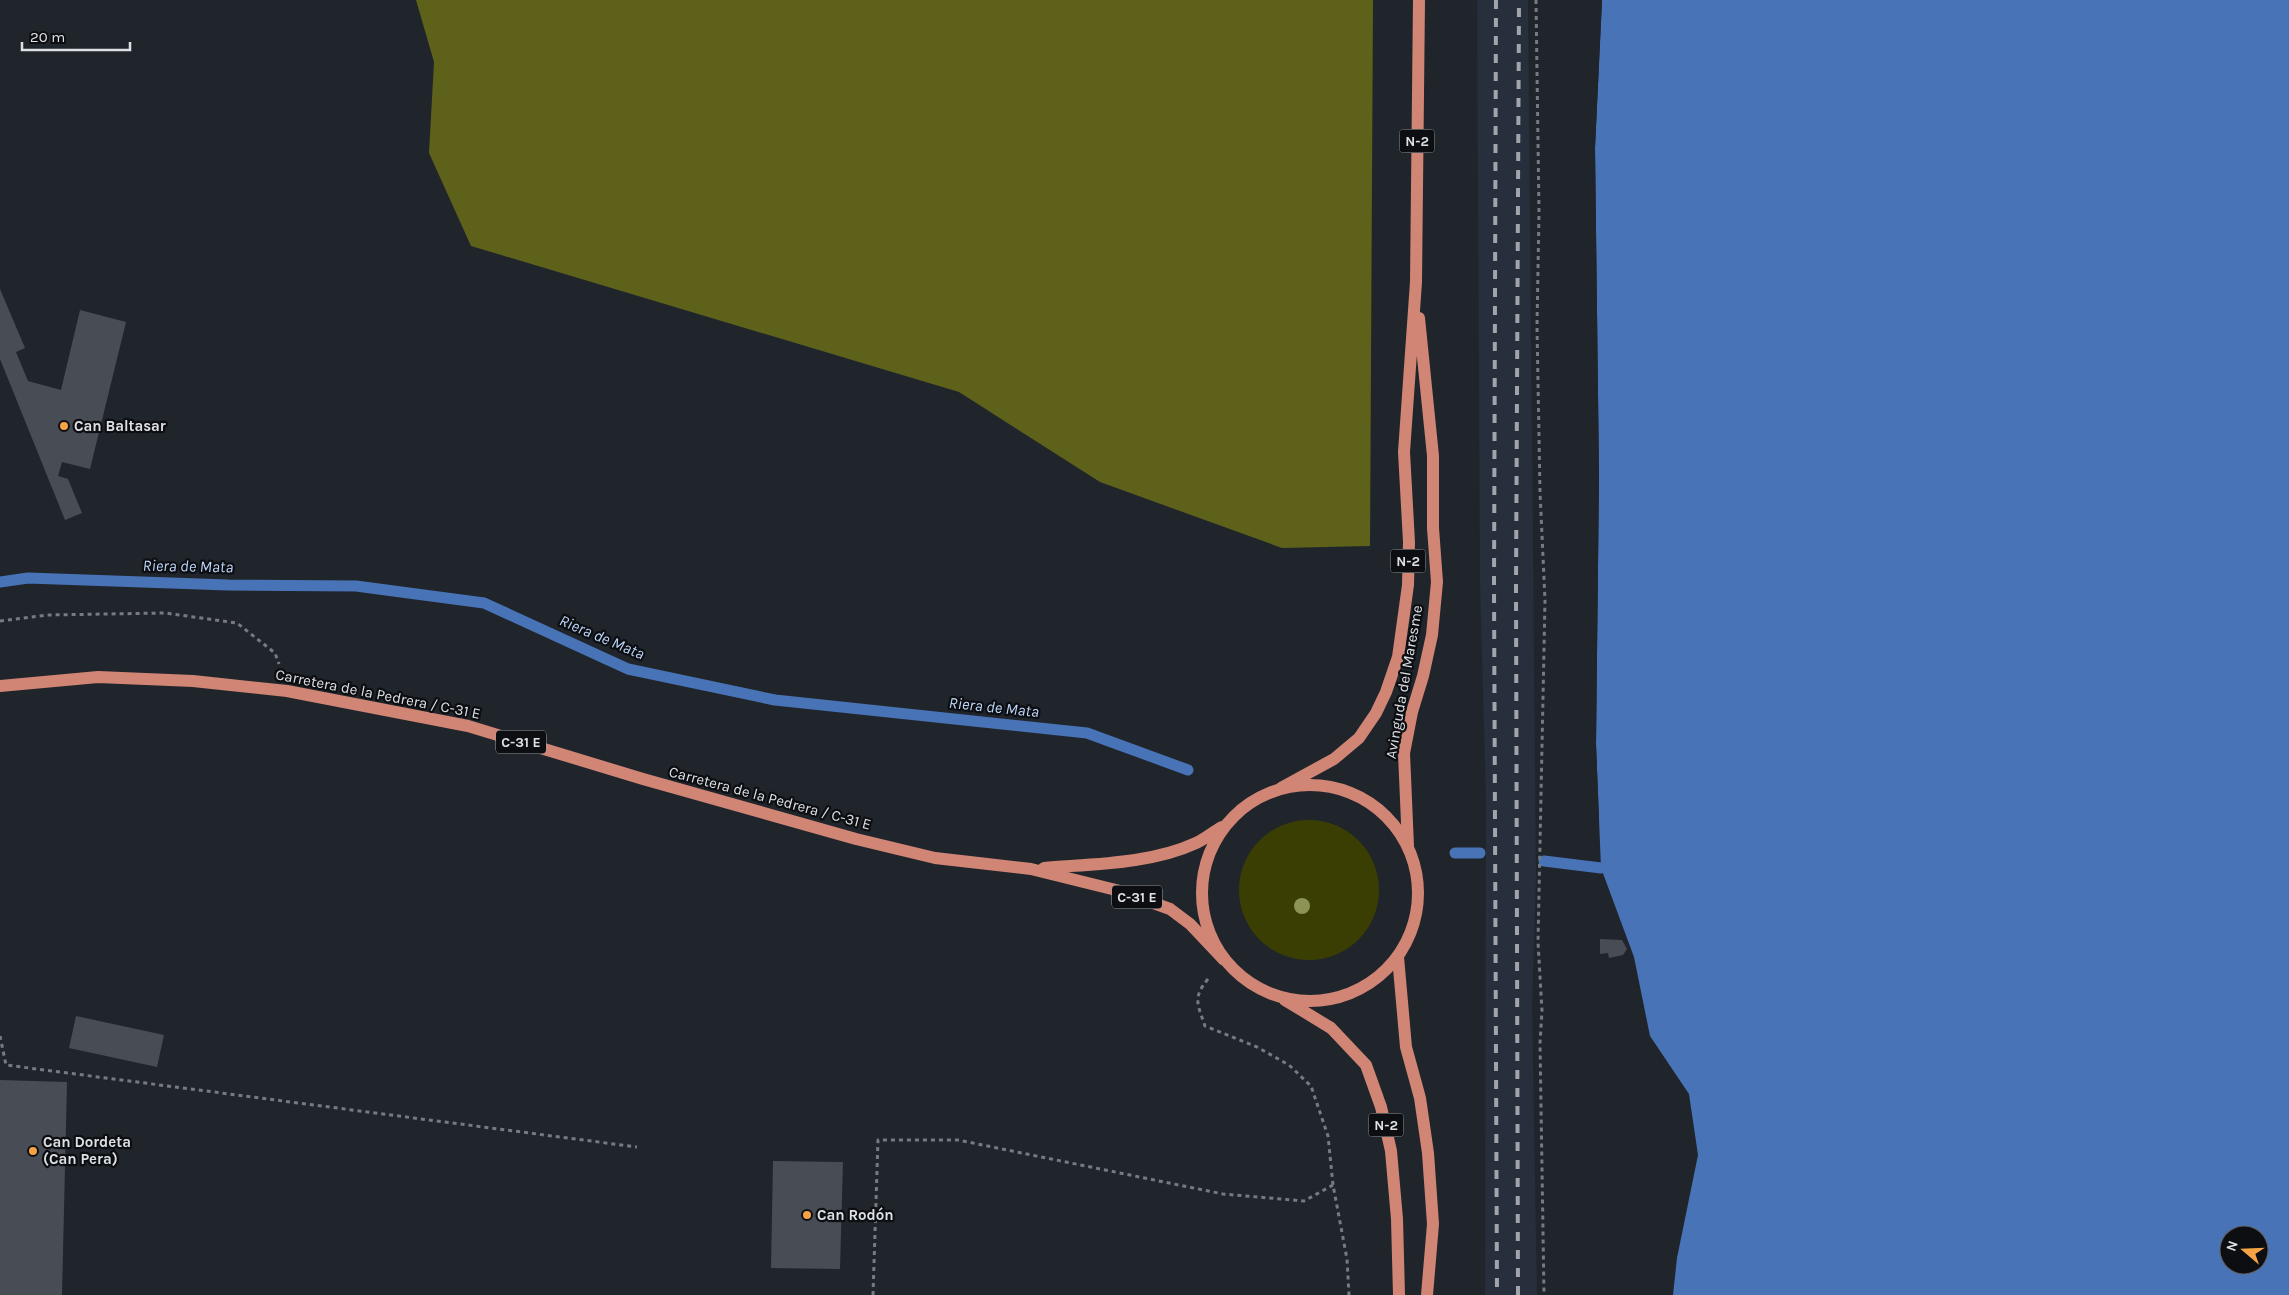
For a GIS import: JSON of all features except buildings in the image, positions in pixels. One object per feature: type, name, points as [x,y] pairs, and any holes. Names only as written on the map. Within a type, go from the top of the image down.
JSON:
[{"type":"main road","name":"Avinguda del Maresme","points":[[1280,788],[1334,759],[1359,738],[1383,699],[1398,657],[1408,585],[1409,542],[1404,452],[1416,282],[1419,0]]},
{"type":"main road","name":"Avinguda del Maresme","points":[[1409,848],[1404,753],[1412,712],[1423,676],[1432,635],[1437,582],[1433,528],[1433,456],[1416,282]]},
{"type":"main road","name":"Carretera de la Pedrera / C-31 E","points":[[0,686],[98,677],[193,681],[287,691],[468,726],[784,820],[936,858],[1031,869]]},
{"type":"main road","name":"N-2","points":[[1283,998],[1315,1001],[1347,995],[1375,980],[1398,957],[1411,932],[1418,904],[1417,876],[1409,848],[1392,822],[1369,802],[1342,789],[1311,784],[1280,788],[1259,796],[1240,809],[1224,826],[1209,851],[1202,878],[1202,907],[1209,936],[1224,960],[1250,984],[1283,998],[1331,1028],[1366,1065],[1382,1107],[1392,1151],[1397,1219],[1399,1295]]},
{"type":"main road","name":"C-31 E","points":[[1031,869],[1119,862],[1165,853],[1195,843],[1224,826]]},
{"type":"main road","name":"C-31 E","points":[[1031,869],[1120,890],[1170,909],[1190,924],[1224,960]]},
{"type":"main road","name":"N-2","points":[[1398,957],[1406,1047],[1420,1098],[1428,1153],[1433,1224],[1427,1295]]},
{"type":"path","points":[[1536,0],[1539,213],[1537,336],[1540,492],[1545,600],[1538,942],[1542,1011],[1540,1043],[1544,1295]]},
{"type":"path","points":[[0,621],[47,615],[165,613],[236,623],[275,653],[287,691]]},
{"type":"path","points":[[1224,960],[1198,990],[1197,1003],[1205,1026],[1257,1047],[1289,1065],[1310,1086],[1328,1136],[1333,1185],[1347,1258],[1349,1295]]},
{"type":"path","points":[[0,1036],[6,1065],[637,1147]]},
{"type":"path","points":[[873,1295],[878,1140],[958,1140],[1223,1194],[1304,1201],[1333,1185]]},
{"type":"shaded area","points":[[416,0],[1373,0],[1370,546],[1282,548],[1100,482],[959,392],[471,246],[429,153],[434,62]]},
{"type":"shaded area","points":[[1477,0],[1528,0],[1536,876],[1532,1005],[1537,1295],[1485,1295],[1486,798],[1480,584]]},
{"type":"shaded area","points":[[1309,820],[1323,821],[1336,825],[1359,840],[1374,863],[1378,876],[1378,904],[1374,917],[1359,940],[1336,955],[1323,959],[1309,960],[1295,959],[1282,955],[1259,940],[1244,917],[1240,904],[1239,890],[1240,876],[1244,863],[1259,840],[1282,825],[1295,821]]},
{"type":"water","points":[[1602,0],[2289,0],[2289,1295],[1673,1295],[1677,1258],[1698,1155],[1689,1094],[1650,1036],[1634,957],[1601,868],[1596,744],[1599,476],[1595,148]]},
{"type":"pier","points":[[1599,0],[1602,0],[1595,148],[1599,476],[1596,744],[1599,820],[1597,822],[1594,744],[1596,476],[1593,148]]},
{"type":"waterway","name":"Riera de Mata","points":[[0,582],[28,578],[228,585],[356,586],[484,603],[628,669],[775,700],[1087,733],[1188,770]]},
{"type":"waterway","name":"Riera de Mata","points":[[1455,853],[1480,853]]},
{"type":"waterway","name":"Riera de Mata","points":[[1544,861],[1601,868]]},
{"type":"railway","points":[[1496,0],[1494,587],[1497,1295]]},
{"type":"railway","points":[[1518,1295],[1516,587],[1519,0]]},
{"type":"place","name":"Can Baltasar","points":[[64,426]]},
{"type":"place","name":"Can Dordeta (Can Pera)","points":[[33,1151]]},
{"type":"place","name":"Can Rodón","points":[[807,1215]]}]
